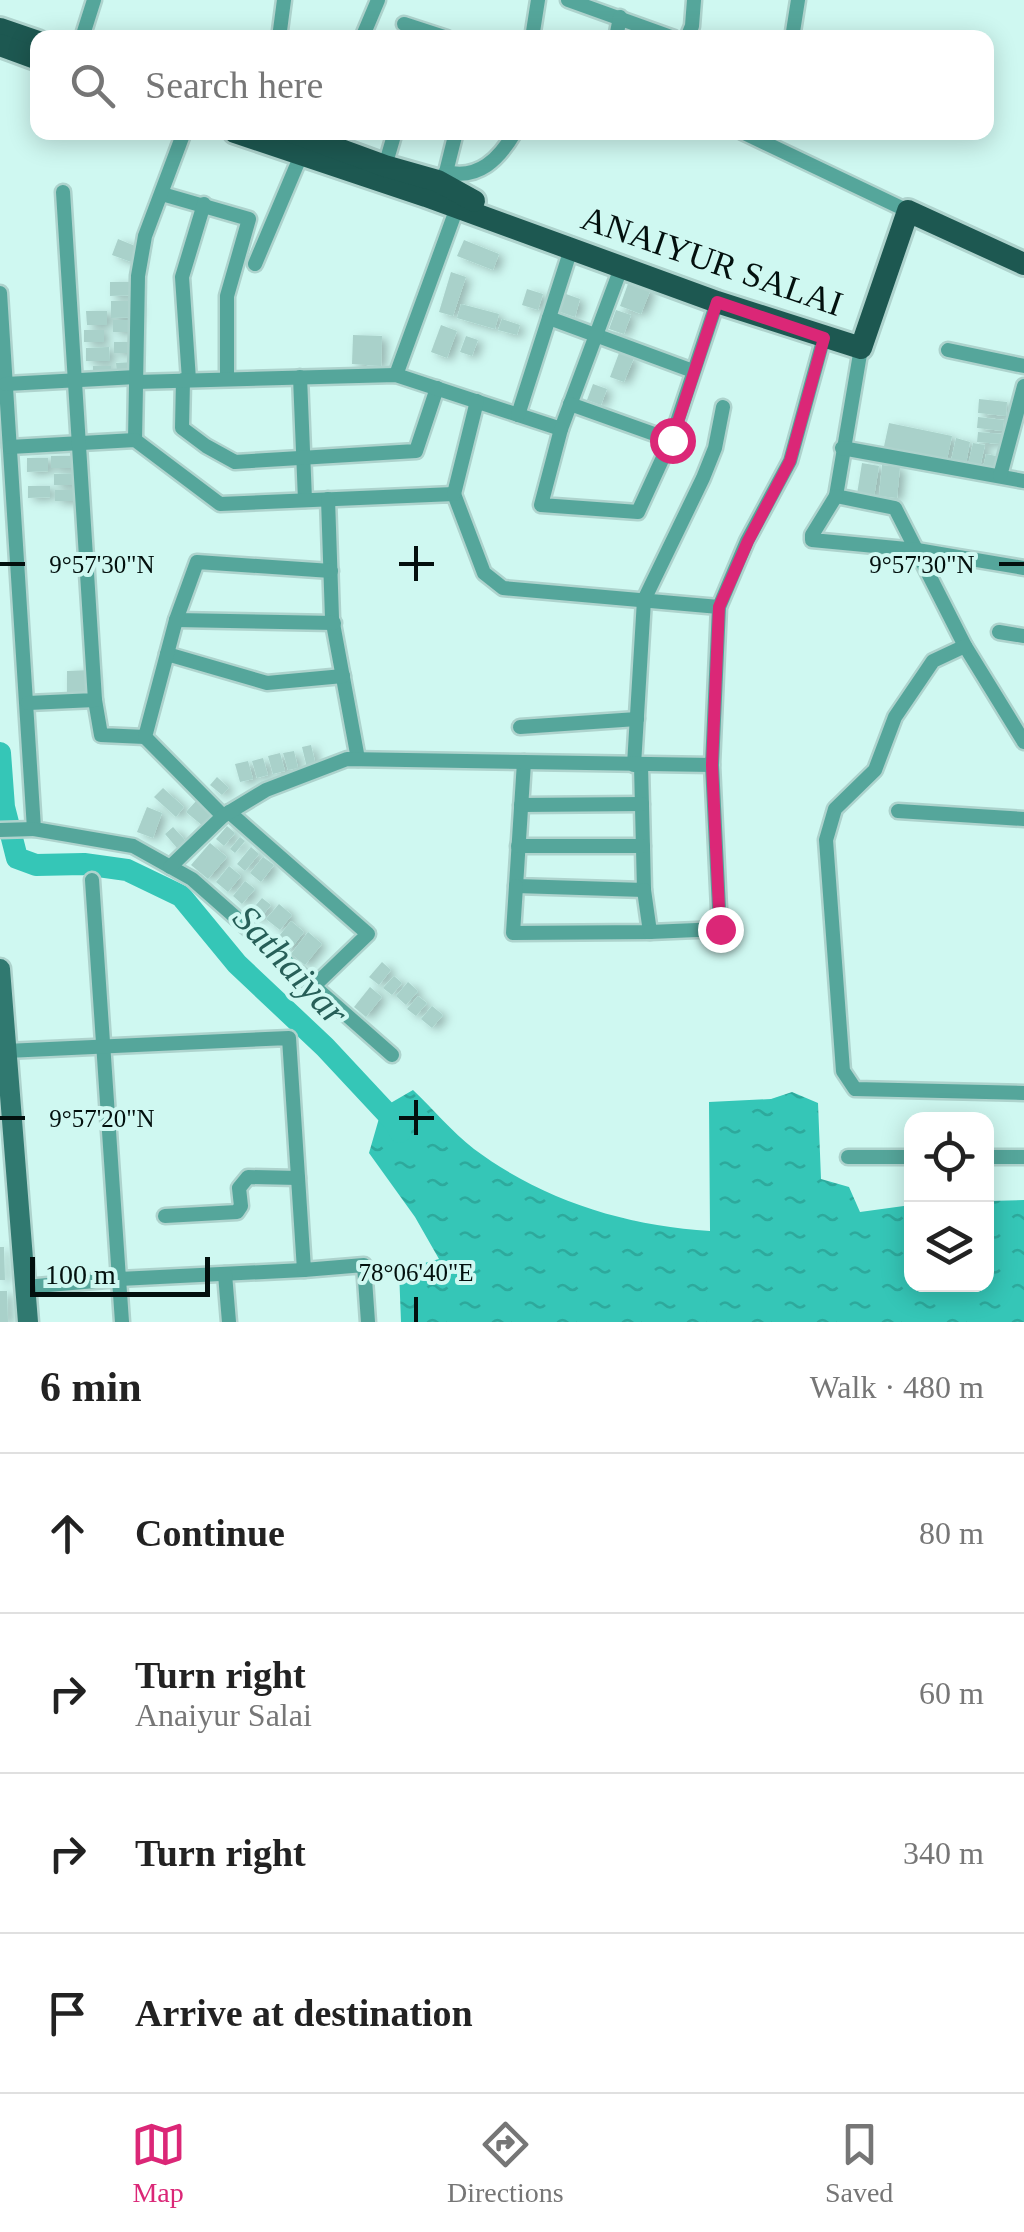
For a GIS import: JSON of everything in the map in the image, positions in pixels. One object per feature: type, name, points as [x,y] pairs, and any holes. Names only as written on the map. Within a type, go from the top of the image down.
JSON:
[{"type":"main road","points":[[0,29],[30,39]]},
{"type":"main road","points":[[0,45],[30,56]]},
{"type":"main road","name":"ANAIYUR SALAI","points":[[300,142],[334,140],[385,166],[442,177],[458,202],[732,292],[863,341]]},
{"type":"main road","name":"ANAIYUR SALAI","points":[[300,142],[717,302],[824,338],[863,341]]},
{"type":"main road","points":[[863,341],[908,211],[1024,264]]},
{"type":"street","points":[[85,30],[94,0]]},
{"type":"street","points":[[281,30],[284,0]]},
{"type":"street","points":[[365,30],[378,0]]},
{"type":"street","points":[[533,30],[538,0]]},
{"type":"street","points":[[568,0],[662,30]]},
{"type":"street","points":[[689,30],[694,0]]},
{"type":"street","points":[[793,30],[798,0]]},
{"type":"street","points":[[618,30],[620,17]]},
{"type":"street","points":[[404,24],[417,30]]},
{"type":"street","points":[[135,440],[138,276],[146,236],[181,140]]},
{"type":"street","points":[[385,166],[393,140]]},
{"type":"street","points":[[454,140],[442,177],[473,172],[494,160],[510,140]]},
{"type":"street","points":[[758,140],[908,211]]},
{"type":"street","points":[[779,151],[780,140]]},
{"type":"street","points":[[256,264],[300,142]]},
{"type":"street","points":[[63,192],[95,700],[101,735],[145,737],[226,814],[368,934],[314,986]]},
{"type":"street","points":[[162,194],[269,227]]},
{"type":"street","points":[[396,375],[458,202]]},
{"type":"street","points":[[204,204],[182,277],[186,380],[182,428],[236,462],[416,451],[437,388]]},
{"type":"street","points":[[227,379],[227,296],[249,219]]},
{"type":"street","points":[[518,415],[571,249]]},
{"type":"street","points":[[621,268],[561,429],[541,505],[638,512],[672,440],[717,302]]},
{"type":"street","points":[[0,294],[28,702],[29,829]]},
{"type":"street","points":[[548,318],[694,371]]},
{"type":"street","points":[[524,762],[513,933],[720,929],[712,765],[719,607],[790,461],[824,338]]},
{"type":"street","points":[[863,341],[836,496],[812,540],[917,550],[1024,568]]},
{"type":"street","points":[[948,350],[1024,366]]},
{"type":"street","points":[[6,384],[396,375],[561,429]]},
{"type":"street","points":[[300,377],[305,500]]},
{"type":"street","points":[[1000,476],[1024,386]]},
{"type":"street","points":[[477,401],[454,494],[484,573],[503,588],[719,607]]},
{"type":"street","points":[[570,404],[672,440]]},
{"type":"street","points":[[650,932],[644,890],[636,719],[644,600],[703,478],[715,448],[723,408]]},
{"type":"street","points":[[10,446],[135,440],[220,504],[454,494]]},
{"type":"street","points":[[842,448],[1024,481]]},
{"type":"street","points":[[836,496],[895,508],[966,646],[1024,742]]},
{"type":"street","points":[[328,499],[334,624],[358,759]]},
{"type":"street","points":[[145,737],[176,620],[197,562],[331,571]]},
{"type":"street","points":[[176,620],[334,624]]},
{"type":"street","points":[[999,632],[1023,632]]},
{"type":"street","points":[[966,646],[934,661],[895,717],[875,770],[835,809],[826,840],[843,1071],[855,1090],[1024,1093]]},
{"type":"street","points":[[167,654],[268,683],[343,676]]},
{"type":"street","points":[[28,702],[95,700]]},
{"type":"street","points":[[1002,706],[1024,709]]},
{"type":"street","points":[[520,727],[636,719]]},
{"type":"street","points":[[170,867],[226,814],[266,790],[347,759],[712,765]]},
{"type":"street","points":[[521,805],[642,804]]},
{"type":"street","points":[[898,811],[1024,818]]},
{"type":"street","points":[[1,830],[29,829],[133,846],[192,879],[392,1055]]},
{"type":"street","points":[[518,846],[643,846]]},
{"type":"street","points":[[92,880],[122,1322]]},
{"type":"street","points":[[516,886],[644,890]]},
{"type":"street","points":[[0,969],[28,1322]]},
{"type":"street","points":[[6,1051],[290,1038],[304,1270]]},
{"type":"street","points":[[994,1156],[1024,1158]]},
{"type":"street","points":[[848,1157],[904,1157]]},
{"type":"street","points":[[165,1216],[237,1212],[241,1206],[239,1188],[248,1177],[298,1178]]},
{"type":"street","points":[[25,1287],[364,1266],[368,1322]]},
{"type":"street","points":[[225,1274],[229,1322]]},
{"type":"water","points":[[413,1090],[474,1149],[528,1183],[616,1216],[710,1231],[709,1102],[771,1099],[792,1092],[818,1103],[821,1179],[849,1187],[860,1212],[904,1206],[904,1292],[994,1292],[994,1201],[1024,1200],[1024,1322],[401,1322],[399,1270],[439,1259],[415,1217],[369,1153],[382,1108]]},
{"type":"building","points":[[118,239],[140,248],[134,263],[112,255]]},
{"type":"building","points":[[464,240],[499,254],[493,270],[457,256]]},
{"type":"building","points":[[451,272],[466,277],[453,316],[439,312]]},
{"type":"building","points":[[629,281],[651,289],[641,314],[620,306]]},
{"type":"building","points":[[110,282],[134,282],[134,295],[110,296]]},
{"type":"building","points":[[527,289],[543,294],[538,310],[522,305]]},
{"type":"building","points":[[566,294],[580,299],[575,317],[560,312]]},
{"type":"building","points":[[111,301],[136,301],[136,317],[111,318]]},
{"type":"building","points":[[461,304],[499,314],[495,329],[457,318]]},
{"type":"building","points":[[616,310],[631,315],[624,334],[609,329]]},
{"type":"building","points":[[86,311],[107,311],[107,325],[87,325]]},
{"type":"building","points":[[502,319],[520,325],[517,335],[498,330]]},
{"type":"building","points":[[113,320],[130,320],[130,332],[113,332]]},
{"type":"building","points":[[441,325],[457,331],[447,358],[431,352]]},
{"type":"building","points":[[84,330],[104,330],[104,342],[84,342]]},
{"type":"building","points":[[353,335],[382,336],[381,366],[352,364]]},
{"type":"building","points":[[466,336],[478,340],[472,356],[460,352]]},
{"type":"building","points":[[114,342],[133,342],[133,353],[114,353]]},
{"type":"building","points":[[109,347],[110,361],[86,361],[86,348]]},
{"type":"building","points":[[619,353],[634,358],[624,382],[610,377]]},
{"type":"building","points":[[133,362],[133,375],[117,375],[116,363]]},
{"type":"building","points":[[93,366],[111,366],[111,376],[93,377]]},
{"type":"building","points":[[593,384],[607,389],[601,405],[587,400]]},
{"type":"building","points":[[979,399],[1007,402],[1006,416],[978,413]]},
{"type":"building","points":[[978,417],[1004,420],[1003,431],[977,428]]},
{"type":"building","points":[[889,423],[952,436],[946,464],[883,451]]},
{"type":"building","points":[[978,432],[1002,434],[1002,444],[977,442]]},
{"type":"building","points":[[956,438],[970,442],[966,464],[951,461]]},
{"type":"building","points":[[973,443],[985,445],[980,467],[968,465]]},
{"type":"building","points":[[986,454],[1001,457],[998,472],[983,468]]},
{"type":"building","points":[[51,456],[76,456],[76,468],[51,468]]},
{"type":"building","points":[[27,458],[48,458],[48,471],[27,472]]},
{"type":"building","points":[[862,463],[879,466],[874,497],[857,494]]},
{"type":"building","points":[[882,465],[900,467],[897,498],[879,496]]},
{"type":"building","points":[[78,473],[78,485],[54,485],[54,474]]},
{"type":"building","points":[[28,486],[50,486],[50,497],[28,498]]},
{"type":"building","points":[[55,490],[77,490],[77,501],[55,501]]},
{"type":"building","points":[[91,670],[92,699],[67,699],[67,671]]},
{"type":"building","points":[[311,745],[316,766],[307,768],[302,747]]},
{"type":"building","points":[[294,751],[298,768],[288,770],[283,753]]},
{"type":"building","points":[[280,753],[285,771],[273,774],[268,756]]},
{"type":"building","points":[[263,758],[268,775],[257,778],[252,761]]},
{"type":"building","points":[[248,761],[253,779],[240,782],[235,764]]},
{"type":"building","points":[[217,777],[229,788],[222,795],[210,785]]},
{"type":"building","points":[[163,788],[184,807],[176,817],[154,797]]},
{"type":"building","points":[[197,800],[213,814],[203,826],[186,812]]},
{"type":"building","points":[[147,807],[162,813],[153,838],[137,832]]},
{"type":"building","points":[[227,826],[235,833],[224,846],[216,839]]},
{"type":"building","points":[[173,827],[185,840],[177,848],[165,834]]},
{"type":"building","points":[[240,837],[245,841],[235,853],[230,849]]},
{"type":"building","points":[[210,843],[227,857],[208,879],[191,865]]},
{"type":"building","points":[[251,847],[259,854],[245,871],[237,864]]},
{"type":"building","points":[[263,857],[274,865],[261,882],[250,873]]},
{"type":"building","points":[[229,866],[241,876],[228,892],[216,882]]},
{"type":"building","points":[[245,881],[255,889],[242,904],[233,896]]},
{"type":"building","points":[[262,898],[271,905],[259,920],[249,913]]},
{"type":"building","points":[[279,904],[292,915],[280,930],[266,919]]},
{"type":"building","points":[[291,921],[304,932],[289,951],[276,940]]},
{"type":"building","points":[[308,932],[322,944],[305,965],[291,954]]},
{"type":"building","points":[[382,962],[391,970],[379,985],[369,977]]},
{"type":"building","points":[[394,976],[402,983],[392,995],[383,988]]},
{"type":"building","points":[[408,982],[418,991],[406,1005],[396,996]]},
{"type":"building","points":[[370,987],[382,997],[366,1017],[354,1007]]},
{"type":"building","points":[[418,996],[427,1003],[416,1016],[407,1009]]},
{"type":"building","points":[[432,1006],[443,1015],[432,1028],[421,1019]]},
{"type":"building","points":[[0,1247],[4,1247],[5,1280],[0,1280]]},
{"type":"building","points":[[0,1291],[7,1291],[8,1322],[0,1322]]},
{"type":"waterway","name":"Sathaiyar","points":[[0,753],[4,807],[17,858],[36,865],[84,864],[127,870],[181,896],[237,964],[325,1047],[400,1132]]},
{"type":"route","points":[[672,440],[717,302],[824,338],[790,461],[719,607],[712,765],[720,929]]}]
